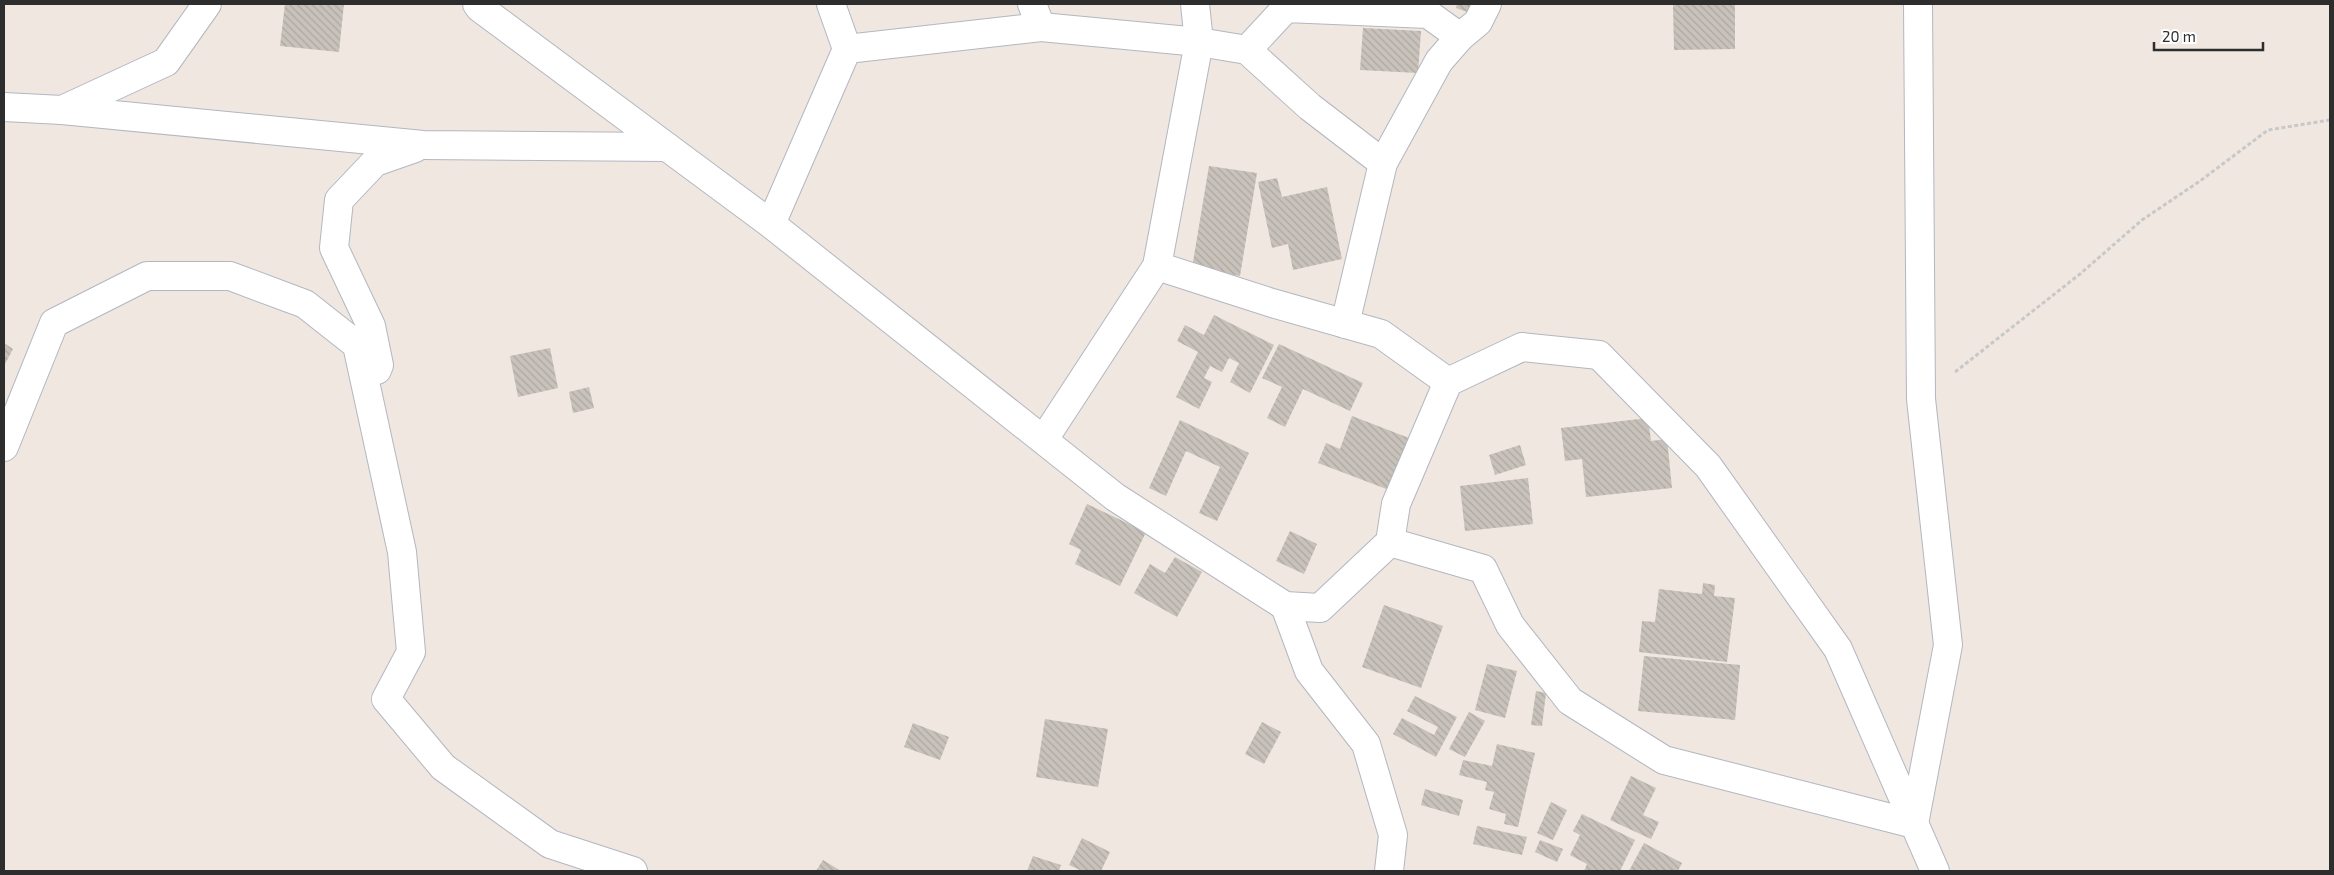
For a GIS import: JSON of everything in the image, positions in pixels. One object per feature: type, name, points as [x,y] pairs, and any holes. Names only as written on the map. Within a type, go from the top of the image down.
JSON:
[{"type":"street","points":[[62,110],[166,62],[207,4]]},
{"type":"street","points":[[477,4],[771,224],[1115,496],[1285,606],[1320,608],[1390,542],[1396,504],[1448,382],[1522,347],[1599,355],[1708,466],[1838,650],[1935,871]]},
{"type":"street","points":[[771,224],[847,49],[831,4]]},
{"type":"street","points":[[1044,439],[1157,266],[1199,42],[1195,4]]},
{"type":"street","points":[[1346,324],[1383,163],[1439,61],[1460,37],[1478,22],[1487,4]]},
{"type":"street","points":[[1914,824],[1948,646],[1921,399],[1918,4]]},
{"type":"street","points":[[1247,50],[1286,8],[1428,14],[1460,37]]},
{"type":"street","points":[[847,49],[1036,16],[1247,50],[1310,107],[1383,163]]},
{"type":"street","points":[[4,107],[62,110],[423,145],[667,147]]},
{"type":"street","points":[[369,402],[379,364],[371,326],[334,248],[339,200],[375,162],[423,145]]},
{"type":"street","points":[[1157,266],[1381,334],[1448,382]]},
{"type":"street","points":[[4,446],[54,324],[147,276],[230,276],[305,304],[357,345],[402,552],[411,652],[386,699],[443,767],[550,844],[633,871]]},
{"type":"street","points":[[1390,542],[1484,569],[1510,625],[1570,701],[1664,760],[1914,824]]},
{"type":"street","points":[[1285,606],[1309,671],[1366,744],[1393,835],[1389,871]]},
{"type":"path","points":[[1921,399],[2080,274],[2142,220],[2200,181],[2268,130],[2330,120]]},
{"type":"building","points":[[285,4],[344,4],[339,52],[280,46]]},
{"type":"building","points":[[1457,4],[1480,4],[1476,15],[1456,8]]},
{"type":"building","points":[[1673,4],[1735,4],[1735,49],[1674,50]]},
{"type":"building","points":[[1363,28],[1421,31],[1418,73],[1360,70]]},
{"type":"building","points":[[1209,166],[1257,173],[1240,276],[1192,268]]},
{"type":"building","points":[[1277,178],[1282,197],[1327,187],[1342,259],[1293,270],[1288,244],[1272,248],[1258,182]]},
{"type":"building","points":[[1214,315],[1274,345],[1250,393],[1230,382],[1239,363],[1229,358],[1222,372],[1210,366],[1204,378],[1212,382],[1199,409],[1176,397],[1198,352],[1177,341],[1185,325],[1204,335]]},
{"type":"building","points":[[4,343],[13,349],[4,366]]},
{"type":"building","points":[[1279,344],[1363,383],[1350,411],[1303,389],[1285,427],[1267,418],[1282,387],[1262,378]]},
{"type":"building","points":[[550,348],[558,388],[518,397],[510,356]]},
{"type":"building","points":[[589,387],[594,408],[573,413],[569,392]]},
{"type":"building","points":[[1352,416],[1409,438],[1389,490],[1318,463],[1326,443],[1340,449]]},
{"type":"building","points":[[1648,418],[1651,441],[1667,439],[1672,488],[1586,497],[1582,459],[1565,461],[1561,428]]},
{"type":"building","points":[[1180,420],[1249,453],[1217,521],[1199,513],[1220,467],[1186,451],[1166,496],[1149,488]]},
{"type":"building","points":[[1520,445],[1526,465],[1495,475],[1489,455]]},
{"type":"building","points":[[1528,478],[1533,524],[1465,531],[1460,486]]},
{"type":"building","points":[[1087,504],[1146,532],[1120,586],[1075,564],[1081,550],[1069,544]]},
{"type":"building","points":[[1290,531],[1317,544],[1304,574],[1276,561]]},
{"type":"building","points":[[1175,557],[1202,572],[1177,617],[1134,593],[1150,564],[1165,573]]},
{"type":"building","points":[[1703,583],[1715,585],[1714,596],[1735,598],[1727,662],[1639,652],[1642,621],[1655,622],[1659,589],[1702,594]]},
{"type":"building","points":[[1384,605],[1443,626],[1421,688],[1362,667]]},
{"type":"building","points":[[1644,656],[1740,665],[1735,720],[1638,711]]},
{"type":"building","points":[[1487,664],[1517,671],[1505,718],[1475,710]]},
{"type":"building","points":[[1536,691],[1546,693],[1542,726],[1531,725]]},
{"type":"building","points":[[1415,696],[1457,717],[1436,757],[1393,734],[1402,718],[1434,735],[1438,727],[1407,711]]},
{"type":"building","points":[[1469,712],[1485,721],[1465,757],[1449,749]]},
{"type":"building","points":[[1045,719],[1108,729],[1098,787],[1036,777]]},
{"type":"building","points":[[1262,722],[1281,732],[1264,764],[1245,754]]},
{"type":"building","points":[[913,723],[949,737],[940,760],[904,747]]},
{"type":"building","points":[[1497,744],[1535,753],[1518,827],[1504,824],[1506,814],[1489,809],[1494,792],[1485,790],[1487,782],[1459,775],[1463,760],[1492,766]]},
{"type":"building","points":[[1631,776],[1656,788],[1643,815],[1659,822],[1651,839],[1610,820]]},
{"type":"building","points":[[1425,789],[1463,800],[1459,816],[1421,805]]},
{"type":"building","points":[[1551,802],[1567,810],[1553,840],[1537,833]]},
{"type":"building","points":[[1582,814],[1635,840],[1620,871],[1584,871],[1587,864],[1570,855],[1580,835],[1573,831]]},
{"type":"building","points":[[1477,826],[1527,837],[1522,855],[1473,844]]},
{"type":"building","points":[[1082,838],[1110,852],[1101,871],[1082,871],[1069,865]]},
{"type":"building","points":[[1540,840],[1563,849],[1557,862],[1535,852]]},
{"type":"building","points":[[1644,843],[1682,863],[1678,871],[1629,871]]},
{"type":"building","points":[[1033,856],[1061,865],[1059,871],[1027,871]]},
{"type":"building","points":[[823,860],[841,871],[816,871]]}]
